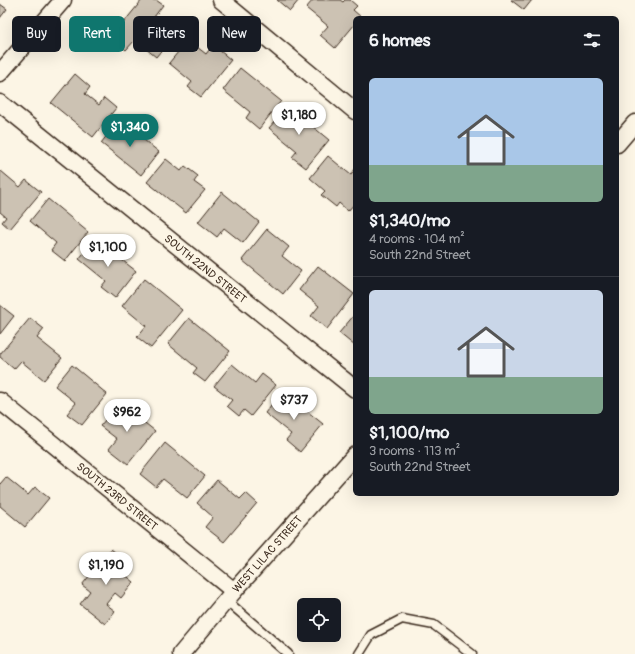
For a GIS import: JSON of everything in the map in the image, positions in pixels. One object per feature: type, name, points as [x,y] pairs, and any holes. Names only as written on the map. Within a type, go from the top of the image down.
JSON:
[{"type":"street","points":[[0,74],[64,0]]},
{"type":"street","points":[[222,0],[353,109]]},
{"type":"street","name":"SOUTH 22ND STREET","points":[[0,103],[353,387]]},
{"type":"street","points":[[619,142],[635,123]]},
{"type":"street","name":"SOUTH 23RD STREET","points":[[0,401],[230,596]]},
{"type":"street","name":"WEST LILAC STREET","points":[[181,654],[230,596],[353,457]]},
{"type":"lane","points":[[230,596],[288,654]]},
{"type":"lane","points":[[359,654],[371,635],[402,619],[434,625],[472,654]]},
{"type":"building","points":[[142,0],[156,0],[163,5],[155,16],[133,16],[133,42],[126,50],[125,21]]},
{"type":"building","points":[[277,0],[299,0],[290,11]]},
{"type":"building","points":[[313,0],[340,0],[343,2],[345,0],[350,0],[357,6],[353,10],[360,16],[353,16],[353,26],[335,48],[320,35],[328,26],[306,8]]},
{"type":"building","points":[[511,0],[532,0],[524,10]]},
{"type":"building","points":[[0,4],[7,9],[0,18]]},
{"type":"building","points":[[199,49],[206,54],[208,52],[221,52],[231,60],[201,97],[188,87],[192,82],[169,63],[178,52],[199,52]]},
{"type":"building","points":[[150,52],[160,52],[156,57]]},
{"type":"building","points":[[240,68],[281,101],[259,129],[246,118],[250,112],[223,90]]},
{"type":"building","points":[[75,74],[90,87],[85,94],[99,105],[104,98],[116,108],[93,137],[51,103]]},
{"type":"building","points":[[288,106],[329,140],[306,168],[292,157],[297,151],[269,128]]},
{"type":"building","points":[[119,120],[159,152],[141,175],[101,143]]},
{"type":"building","points":[[328,156],[351,175],[353,172],[353,205],[348,211],[339,203],[336,207],[321,195],[325,191],[310,178]]},
{"type":"building","points":[[166,159],[181,171],[185,166],[198,176],[194,182],[205,190],[186,213],[147,182]]},
{"type":"building","points":[[1,171],[20,187],[26,180],[41,192],[10,229],[2,222],[6,217],[0,212]]},
{"type":"building","points":[[222,192],[259,222],[243,243],[224,228],[217,237],[198,222]]},
{"type":"building","points":[[48,199],[88,232],[65,261],[51,250],[56,243],[30,221]]},
{"type":"building","points":[[267,229],[289,247],[282,256],[301,271],[283,294],[242,260]]},
{"type":"building","points":[[95,239],[136,271],[115,298],[101,287],[106,281],[79,259]]},
{"type":"building","points":[[318,266],[353,293],[353,295],[327,329],[311,316],[319,306],[299,290]]},
{"type":"building","points":[[144,279],[182,310],[151,348],[137,337],[146,326],[122,306]]},
{"type":"building","points":[[0,305],[14,316],[0,334]]},
{"type":"building","points":[[353,316],[353,344],[339,333]]},
{"type":"building","points":[[30,318],[44,329],[37,338],[62,358],[44,380],[21,361],[14,369],[0,357],[0,354]]},
{"type":"building","points":[[189,318],[230,351],[205,382],[193,373],[197,368],[168,344]]},
{"type":"building","points":[[232,364],[255,383],[262,374],[276,385],[251,416],[244,410],[239,416],[227,406],[232,400],[214,386]]},
{"type":"building","points":[[72,365],[107,394],[82,425],[67,414],[76,403],[55,386]]},
{"type":"building","points":[[282,391],[323,424],[300,452],[286,440],[291,434],[265,413]]},
{"type":"building","points":[[120,403],[155,431],[128,464],[109,449],[117,439],[100,426]]},
{"type":"building","points":[[165,443],[205,476],[187,498],[163,479],[156,487],[140,474]]},
{"type":"building","points":[[6,477],[28,495],[35,487],[49,498],[25,527],[0,506],[0,484]]},
{"type":"building","points":[[217,480],[240,499],[246,493],[257,503],[224,542],[205,527],[213,517],[197,503]]},
{"type":"building","points":[[111,549],[130,564],[123,573],[134,582],[121,598],[115,593],[106,604],[115,611],[105,624],[80,604],[90,591],[82,585]]}]
